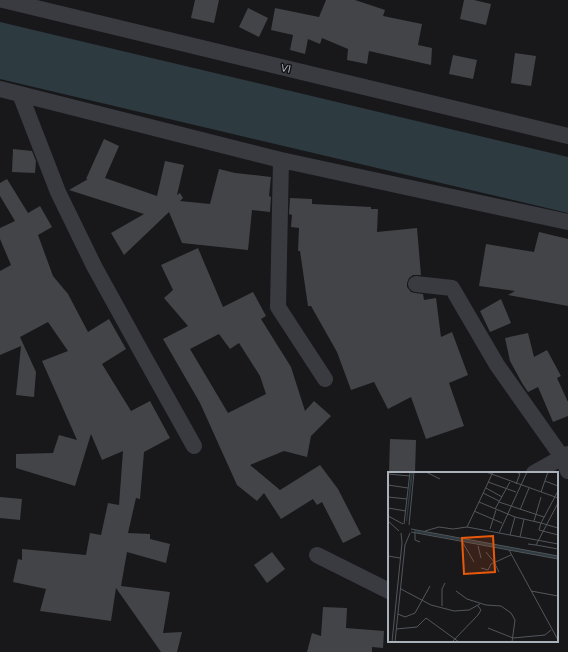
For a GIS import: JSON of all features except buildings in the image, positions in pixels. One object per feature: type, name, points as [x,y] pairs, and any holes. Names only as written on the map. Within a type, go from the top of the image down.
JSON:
[{"type":"street","name":"V1","points":[[3,0],[568,136]]},
{"type":"street","points":[[0,89],[281,160],[568,222]]},
{"type":"street","points":[[20,94],[58,192],[94,266],[194,446]]},
{"type":"street","points":[[281,160],[278,307],[325,379]]},
{"type":"street","points":[[416,284],[452,288],[497,365],[566,461],[537,472]]},
{"type":"street","points":[[317,555],[388,590]]},
{"type":"shaded area","points":[[0,22],[568,157],[568,213],[0,79]]}]
